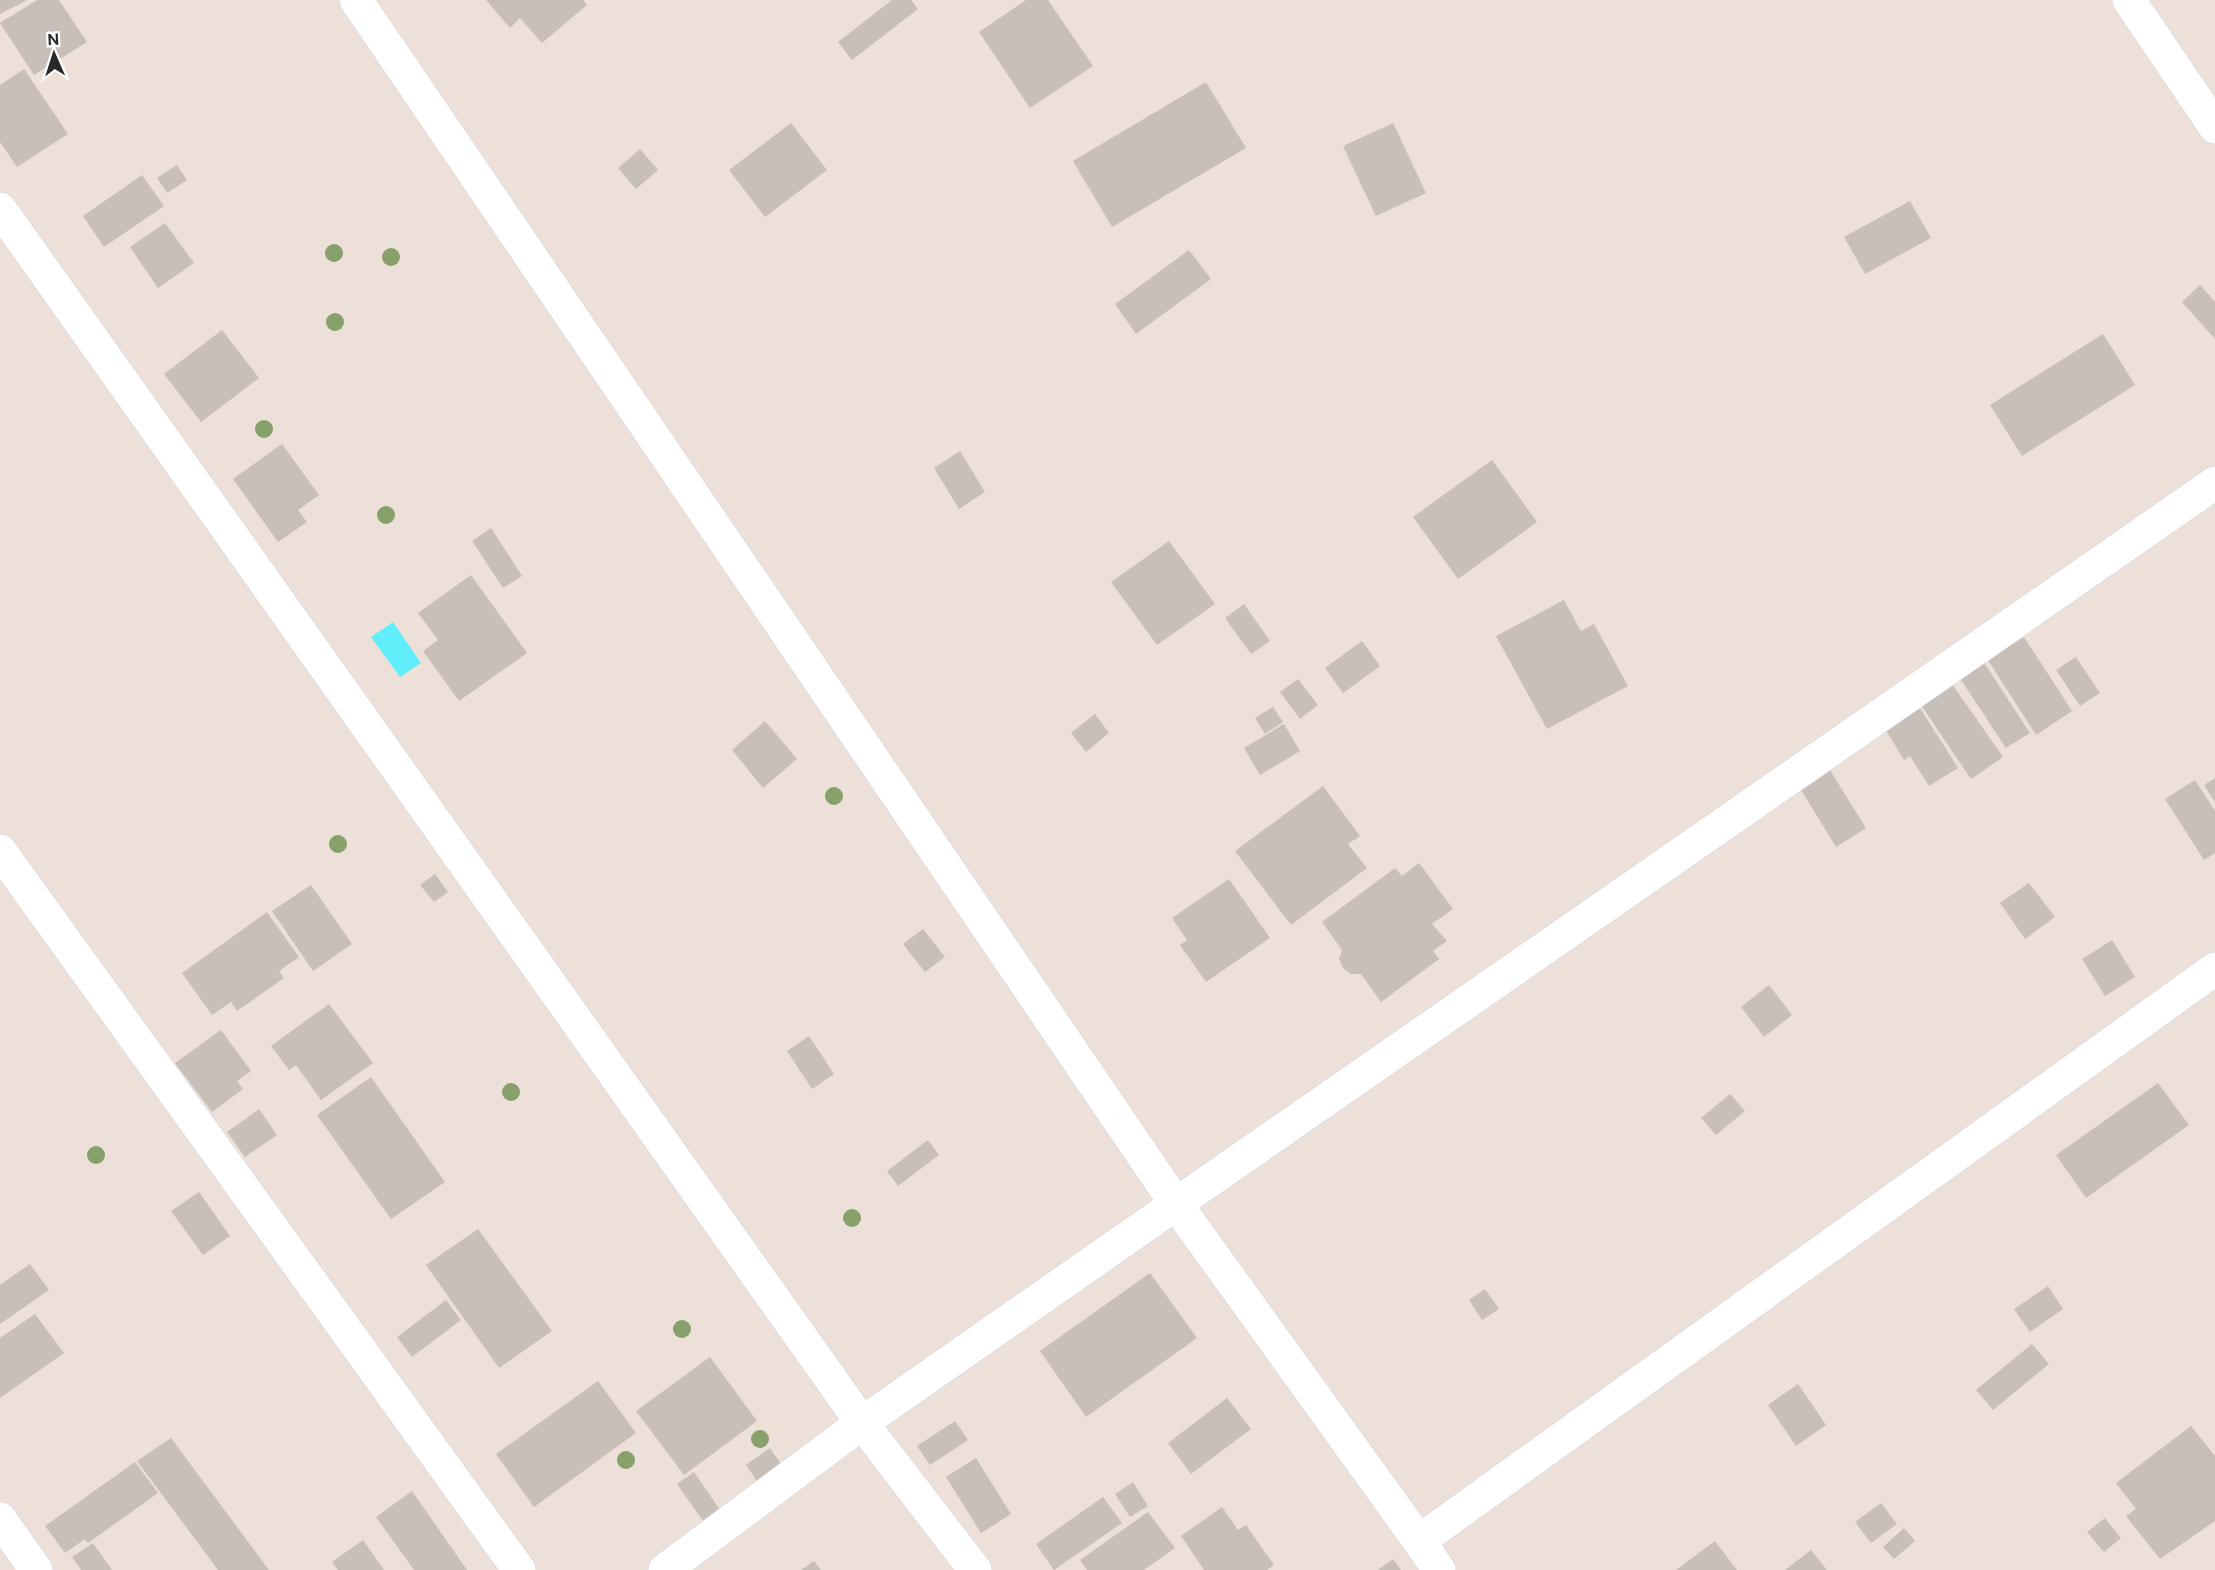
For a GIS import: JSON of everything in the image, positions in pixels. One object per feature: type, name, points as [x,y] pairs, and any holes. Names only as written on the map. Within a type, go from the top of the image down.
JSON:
[{"type":"street","points":[[356,0],[1176,1204],[1439,1570]]},
{"type":"street","points":[[2129,0],[2215,128]]},
{"type":"street","points":[[0,209],[862,1423],[975,1570]]},
{"type":"street","points":[[665,1570],[862,1423],[2215,483]]},
{"type":"street","points":[[0,851],[519,1570]]},
{"type":"street","points":[[1419,1540],[2215,969]]},
{"type":"street","points":[[0,1519],[36,1570]]},
{"type":"water","points":[[393,622],[421,663],[400,677],[371,637]]},
{"type":"building","points":[[0,0],[27,0],[0,14]]},
{"type":"building","points":[[37,0],[59,0],[87,42],[34,75],[0,23]]},
{"type":"building","points":[[486,0],[583,0],[587,5],[542,43],[520,18],[510,28]]},
{"type":"building","points":[[892,0],[911,0],[918,9],[852,60],[838,42]]},
{"type":"building","points":[[1026,0],[1048,0],[1093,66],[1030,108],[979,32]]},
{"type":"building","points":[[24,69],[68,134],[17,167],[0,142],[0,85]]},
{"type":"building","points":[[1206,82],[1246,148],[1112,227],[1073,161]]},
{"type":"building","points":[[791,123],[827,170],[765,217],[729,170]]},
{"type":"building","points":[[1393,123],[1426,193],[1376,216],[1343,146]]},
{"type":"building","points":[[640,149],[658,170],[636,189],[618,168]]},
{"type":"building","points":[[177,165],[187,180],[167,193],[157,178]]},
{"type":"building","points":[[142,175],[164,206],[104,247],[83,216]]},
{"type":"building","points":[[1910,201],[1931,238],[1865,274],[1844,237]]},
{"type":"building","points":[[165,223],[194,263],[158,288],[130,247]]},
{"type":"building","points":[[1189,250],[1211,279],[1136,334],[1115,304]]},
{"type":"building","points":[[2200,285],[2215,302],[2215,339],[2182,302]]},
{"type":"building","points":[[222,330],[259,378],[201,422],[164,374]]},
{"type":"building","points":[[2103,334],[2135,385],[2022,456],[1990,405]]},
{"type":"building","points":[[282,444],[319,495],[298,510],[307,522],[278,542],[233,479]]},
{"type":"building","points":[[960,451],[985,492],[959,509],[934,468]]},
{"type":"building","points":[[1492,460],[1537,522],[1458,579],[1413,517]]},
{"type":"building","points":[[491,528],[522,576],[503,588],[472,541]]},
{"type":"building","points":[[1169,541],[1215,604],[1157,645],[1111,582]]},
{"type":"building","points":[[471,575],[527,653],[459,701],[423,651],[438,640],[418,613]]},
{"type":"building","points":[[1564,600],[1581,631],[1594,624],[1628,686],[1547,729],[1496,636]]},
{"type":"building","points":[[1244,604],[1270,641],[1251,654],[1225,618]]},
{"type":"building","points":[[2024,637],[2072,711],[2036,735],[1988,660]]},
{"type":"building","points":[[1362,641],[1380,666],[1343,693],[1325,668]]},
{"type":"building","points":[[2076,657],[2100,693],[2080,706],[2056,670]]},
{"type":"building","points":[[1983,661],[2030,733],[2006,748],[1959,677]]},
{"type":"building","points":[[1298,679],[1318,705],[1300,719],[1280,692]]},
{"type":"building","points":[[1952,684],[2003,757],[1971,779],[1921,705]]},
{"type":"building","points":[[1273,707],[1283,722],[1265,734],[1255,718]]},
{"type":"building","points":[[1920,708],[1958,768],[1929,786],[1910,756],[1904,760],[1885,729]]},
{"type":"building","points":[[1095,714],[1109,733],[1086,752],[1071,733]]},
{"type":"building","points":[[765,721],[797,759],[763,788],[732,750]]},
{"type":"building","points":[[1284,724],[1300,751],[1260,775],[1244,748]]},
{"type":"building","points":[[1828,767],[1866,828],[1836,847],[1798,785]]},
{"type":"building","points":[[2215,778],[2215,802],[2204,785]]},
{"type":"building","points":[[2195,780],[2215,811],[2215,853],[2204,860],[2165,799]]},
{"type":"building","points":[[1323,786],[1360,836],[1348,844],[1367,868],[1291,925],[1235,851]]},
{"type":"building","points":[[1419,863],[1453,909],[1432,924],[1447,941],[1433,951],[1439,959],[1381,1002],[1361,974],[1351,974],[1343,968],[1339,959],[1342,950],[1322,922],[1395,868],[1402,876]]},
{"type":"building","points":[[435,874],[448,892],[434,902],[420,885]]},
{"type":"building","points":[[1229,879],[1270,938],[1206,982],[1180,945],[1187,940],[1172,918]]},
{"type":"building","points":[[2029,883],[2055,917],[2025,939],[2000,903]]},
{"type":"building","points":[[311,885],[352,944],[313,971],[272,911]]},
{"type":"building","points":[[267,912],[299,957],[279,971],[284,978],[237,1011],[231,1002],[212,1015],[182,973]]},
{"type":"building","points":[[923,929],[945,957],[925,972],[903,944]]},
{"type":"building","points":[[2112,940],[2135,977],[2105,996],[2082,959]]},
{"type":"building","points":[[1769,985],[1792,1015],[1764,1037],[1741,1007]]},
{"type":"building","points":[[329,1004],[373,1063],[321,1100],[296,1065],[289,1070],[271,1046]]},
{"type":"building","points":[[221,1030],[251,1071],[237,1081],[243,1089],[212,1112],[175,1063]]},
{"type":"building","points":[[809,1036],[834,1074],[812,1089],[787,1051]]},
{"type":"building","points":[[371,1077],[445,1182],[391,1219],[317,1115]]},
{"type":"building","points":[[2158,1083],[2189,1125],[2086,1198],[2056,1155]]},
{"type":"building","points":[[1730,1094],[1745,1111],[1716,1135],[1701,1118]]},
{"type":"building","points":[[259,1109],[277,1135],[245,1157],[227,1132]]},
{"type":"building","points":[[928,1140],[939,1155],[898,1186],[887,1171]]},
{"type":"building","points":[[199,1192],[230,1236],[203,1255],[171,1211]]},
{"type":"building","points":[[478,1229],[552,1331],[499,1368],[426,1265]]},
{"type":"building","points":[[30,1264],[49,1290],[0,1324],[0,1285]]},
{"type":"building","points":[[1150,1273],[1197,1338],[1086,1417],[1040,1351]]},
{"type":"building","points":[[2048,1286],[2063,1309],[2030,1332],[2014,1309]]},
{"type":"building","points":[[1485,1289],[1499,1309],[1482,1320],[1469,1300]]},
{"type":"building","points":[[446,1300],[461,1320],[412,1357],[397,1337]]},
{"type":"building","points":[[35,1314],[64,1353],[0,1398],[0,1338]]},
{"type":"building","points":[[2032,1344],[2049,1364],[1993,1410],[1976,1390]]},
{"type":"building","points":[[710,1357],[757,1421],[684,1475],[636,1411]]},
{"type":"building","points":[[598,1381],[636,1433],[534,1507],[496,1454]]},
{"type":"building","points":[[1798,1384],[1826,1425],[1796,1446],[1768,1405]]},
{"type":"building","points":[[1227,1398],[1251,1429],[1191,1474],[1168,1443]]},
{"type":"building","points":[[955,1421],[968,1440],[930,1465],[917,1446]]},
{"type":"building","points":[[2191,1426],[2215,1456],[2215,1521],[2160,1559],[2126,1516],[2136,1509],[2116,1483]]},
{"type":"building","points":[[171,1438],[269,1570],[218,1570],[137,1461]]},
{"type":"building","points":[[770,1448],[781,1464],[757,1481],[746,1465]]},
{"type":"building","points":[[976,1458],[1011,1514],[981,1533],[946,1477]]},
{"type":"building","points":[[135,1462],[158,1493],[88,1543],[85,1539],[65,1553],[45,1526]]},
{"type":"building","points":[[694,1472],[720,1510],[703,1521],[677,1484]]},
{"type":"building","points":[[1133,1482],[1148,1506],[1130,1517],[1115,1494]]},
{"type":"building","points":[[412,1491],[467,1570],[414,1570],[376,1517]]},
{"type":"building","points":[[1103,1497],[1122,1523],[1054,1570],[1036,1544]]},
{"type":"building","points":[[1881,1503],[1897,1524],[1871,1543],[1855,1522]]},
{"type":"building","points":[[1222,1507],[1238,1530],[1246,1525],[1274,1565],[1267,1570],[1204,1570],[1181,1536]]},
{"type":"building","points":[[1148,1512],[1175,1548],[1144,1570],[1087,1570],[1080,1560]]},
{"type":"building","points":[[2105,1518],[2121,1538],[2104,1552],[2087,1532]]},
{"type":"building","points":[[1904,1528],[1915,1541],[1894,1559],[1883,1547]]},
{"type":"building","points":[[363,1540],[384,1570],[338,1570],[332,1562]]},
{"type":"building","points":[[1715,1541],[1737,1570],[1676,1570]]},
{"type":"building","points":[[93,1543],[112,1570],[81,1570],[72,1557]]},
{"type":"building","points":[[1811,1550],[1827,1570],[1785,1570]]},
{"type":"building","points":[[1393,1559],[1401,1570],[1378,1570]]},
{"type":"building","points":[[814,1561],[821,1570],[801,1570]]}]
